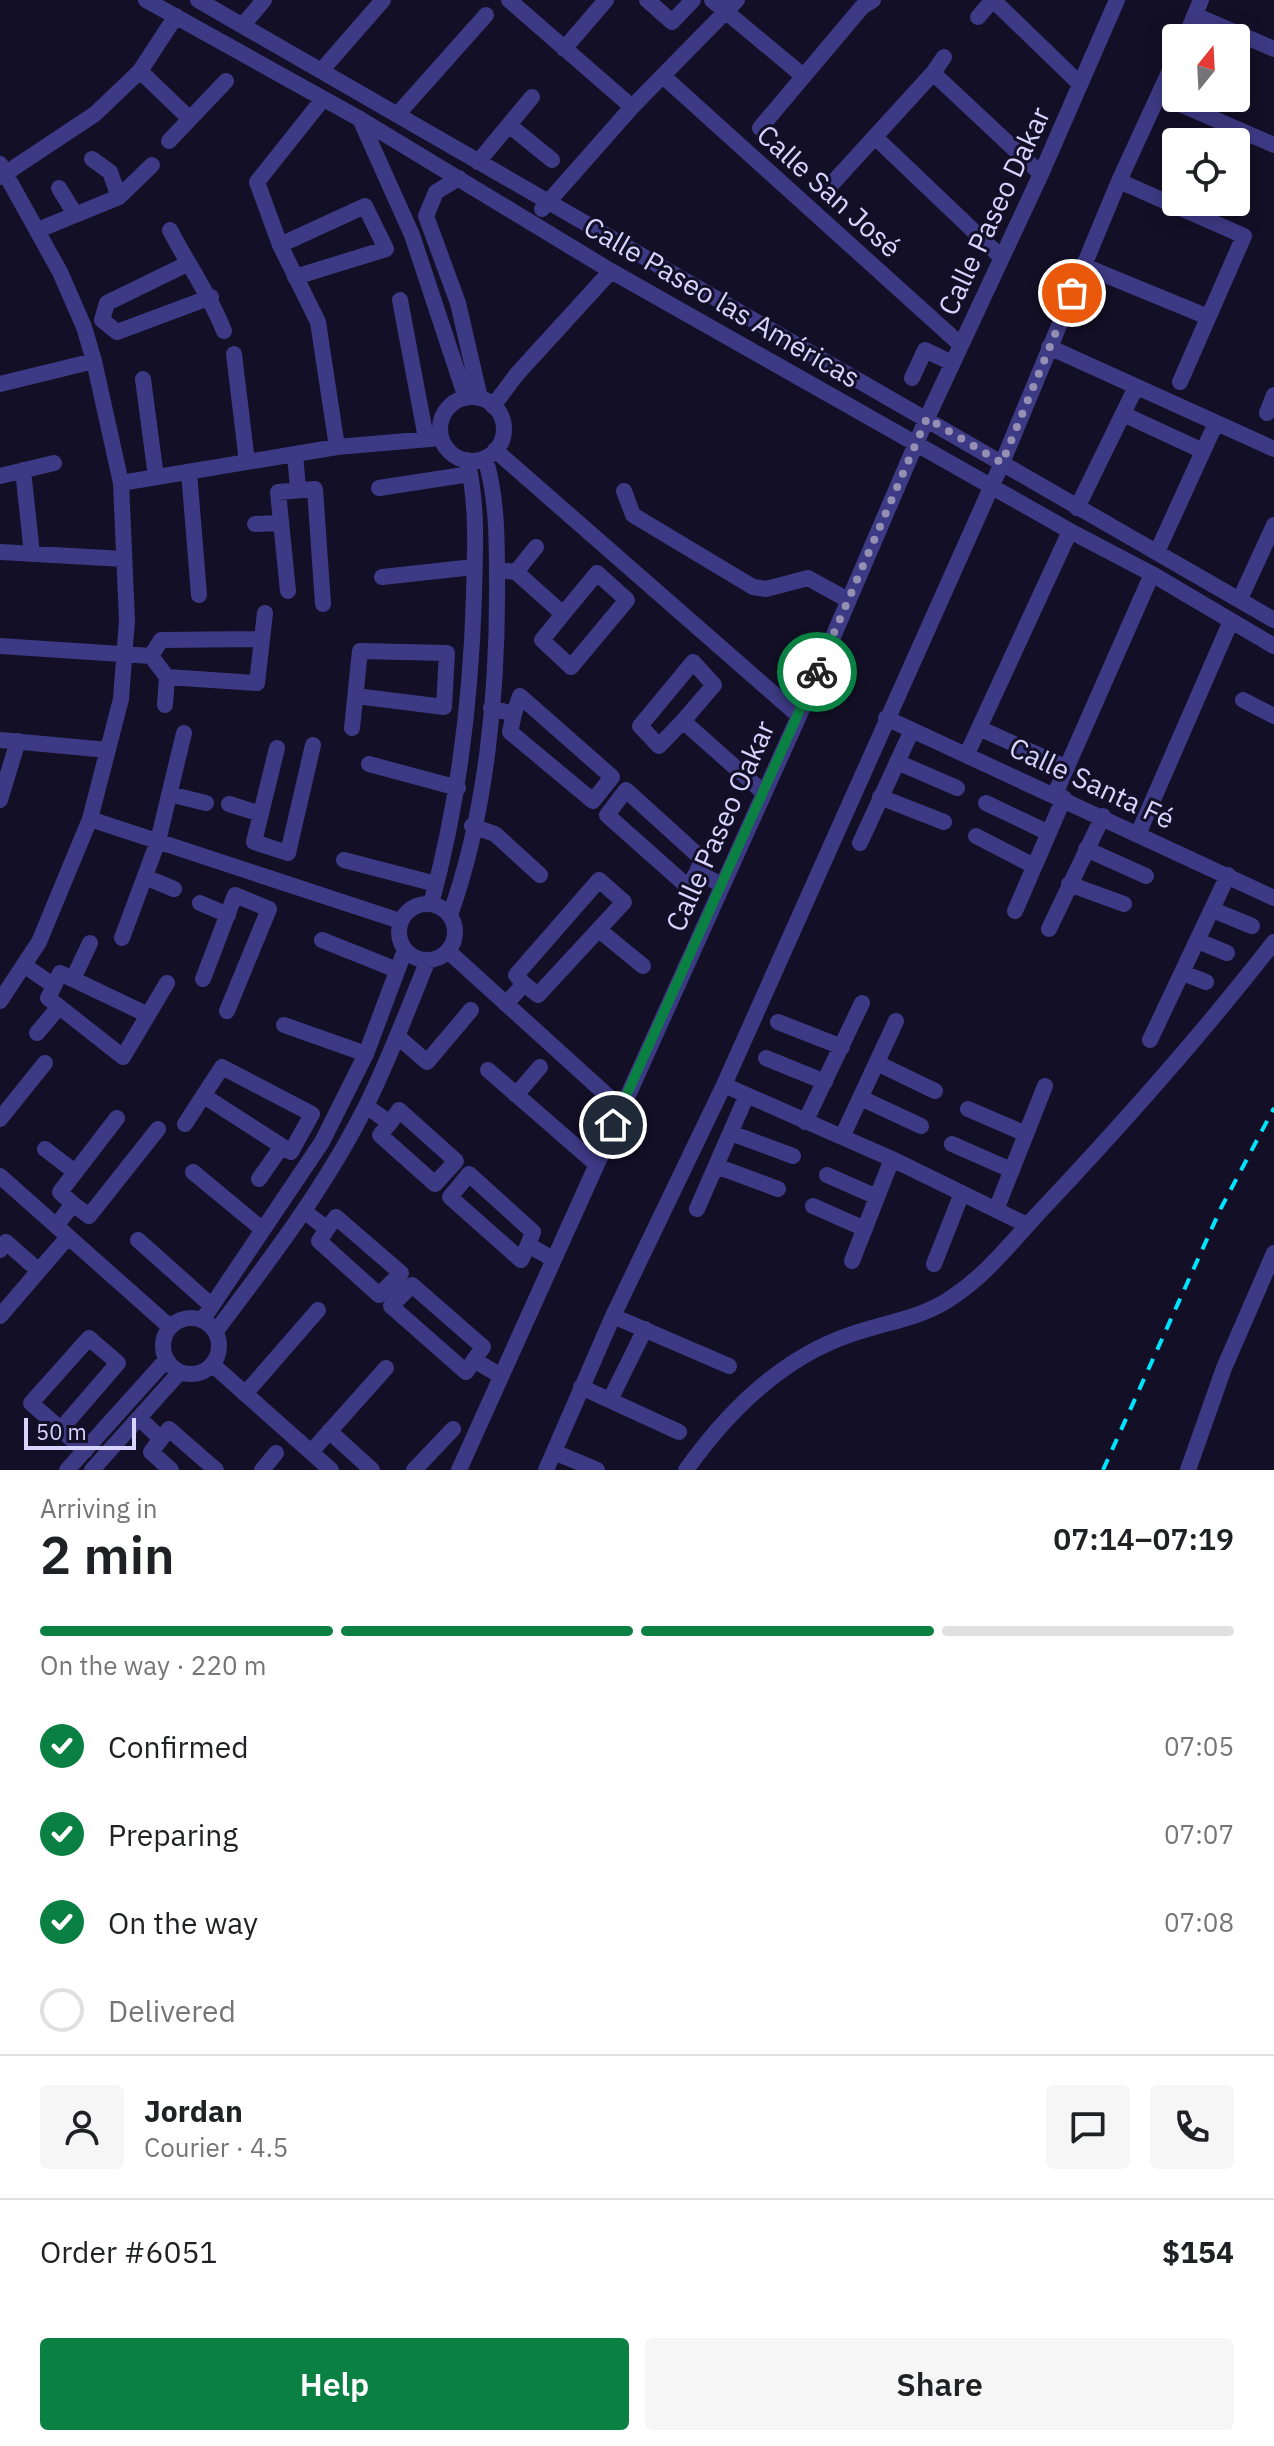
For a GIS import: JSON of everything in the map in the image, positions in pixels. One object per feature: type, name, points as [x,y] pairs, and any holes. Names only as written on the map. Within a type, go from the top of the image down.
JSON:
[{"type":"street","name":"Calle Paseo las Américas","points":[[146,0],[360,119],[611,271],[1070,531],[1152,574],[1274,646]]},
{"type":"street","name":"Calle Paseo las Américas","points":[[198,0],[1274,620]]},
{"type":"street","points":[[243,25],[264,0]]},
{"type":"street","points":[[321,71],[383,0]]},
{"type":"street","points":[[509,0],[632,107]]},
{"type":"street","points":[[564,49],[606,0]]},
{"type":"street","points":[[647,0],[672,22],[693,0]]},
{"type":"street","points":[[712,0],[732,6],[802,75]]},
{"type":"street","points":[[978,17],[993,0],[1080,84]]},
{"type":"street","name":"Calle Paseo Dakar","points":[[916,443],[1041,174],[1117,0]]},
{"type":"street","points":[[760,128],[863,2]]},
{"type":"street","points":[[533,222],[547,202],[632,107],[732,6]]},
{"type":"street","points":[[1198,8],[1274,49]]},
{"type":"street","points":[[397,115],[486,15]]},
{"type":"street","points":[[0,1001],[39,942],[90,819],[121,699],[127,620],[121,483],[94,361],[84,327],[38,230],[2,171],[95,114],[140,71],[176,16]]},
{"type":"street","points":[[285,77],[298,57]]},
{"type":"street","points":[[829,187],[876,138],[944,57]]},
{"type":"street","points":[[140,71],[190,119]]},
{"type":"street","points":[[933,73],[1041,174]]},
{"type":"street","name":"Calle San José","points":[[663,76],[961,345]]},
{"type":"street","points":[[169,141],[226,81]]},
{"type":"street","points":[[546,1470],[613,1316],[724,1085],[1002,463],[1119,181],[1162,88]]},
{"type":"street","points":[[1159,95],[1274,145]]},
{"type":"street","points":[[478,162],[532,97]]},
{"type":"street","points":[[323,99],[257,182],[280,245],[318,322],[337,447]]},
{"type":"street","points":[[360,119],[412,235],[480,401],[503,426],[502,441],[490,454],[469,467],[379,488]]},
{"type":"street","points":[[509,125],[552,160]]},
{"type":"street","points":[[876,138],[1001,257]]},
{"type":"street","points":[[92,159],[110,172],[119,197]]},
{"type":"street","points":[[38,230],[119,197],[152,165]]},
{"type":"street","points":[[459,178],[436,192],[426,216],[458,303],[480,401]]},
{"type":"street","points":[[1119,181],[1244,236],[1180,382]]},
{"type":"street","points":[[59,188],[75,214]]},
{"type":"street","points":[[280,245],[365,206],[386,249],[295,277]]},
{"type":"street","points":[[170,230],[187,264],[211,297],[224,331]]},
{"type":"street","points":[[102,320],[107,303],[187,264]]},
{"type":"street","points":[[1084,266],[1208,317]]},
{"type":"street","points":[[434,438],[445,411],[480,401],[517,374],[611,271]]},
{"type":"street","points":[[102,320],[117,332],[211,297]]},
{"type":"street","points":[[400,300],[434,438],[469,467],[475,520],[470,679],[458,788],[431,904]]},
{"type":"street","points":[[84,327],[102,320]]},
{"type":"street","points":[[1049,347],[1274,449]]},
{"type":"street","points":[[912,378],[925,350],[952,363]]},
{"type":"street","points":[[234,354],[247,462]]},
{"type":"street","points":[[1,382],[94,361]]},
{"type":"street","points":[[143,379],[156,477]]},
{"type":"street","points":[[1077,508],[1136,387]]},
{"type":"street","points":[[1267,413],[1274,395]]},
{"type":"street","points":[[1123,414],[1203,451]]},
{"type":"street","points":[[1157,552],[1216,423]]},
{"type":"street","points":[[121,483],[337,447],[434,438]]},
{"type":"street","name":"Calle Paseo Oakar","points":[[459,1470],[799,716],[916,443]]},
{"type":"street","points":[[295,454],[298,489]]},
{"type":"street","points":[[450,915],[431,904],[416,905],[400,921],[399,936],[405,950],[419,959],[428,960],[448,951],[455,937],[450,915],[485,771],[497,649],[497,570],[490,454]]},
{"type":"street","points":[[490,454],[799,716]]},
{"type":"street","points":[[0,476],[54,463]]},
{"type":"street","points":[[23,470],[32,554]]},
{"type":"street","points":[[189,472],[199,595]]},
{"type":"street","points":[[288,591],[278,492],[315,489],[323,604]]},
{"type":"street","points":[[624,491],[633,515],[753,587],[766,589],[808,578],[848,600]]},
{"type":"street","points":[[255,524],[280,523]]},
{"type":"street","points":[[1240,599],[1274,525]]},
{"type":"street","points":[[967,754],[1070,531]]},
{"type":"street","points":[[516,572],[536,547]]},
{"type":"street","points":[[0,552],[124,559]]},
{"type":"street","points":[[382,577],[474,567]]},
{"type":"street","points":[[497,570],[516,572],[563,614]]},
{"type":"street","points":[[597,573],[627,600],[571,667],[542,640],[563,614],[597,573]]},
{"type":"street","points":[[1015,911],[1049,833],[1067,768],[1152,574]]},
{"type":"street","points":[[167,677],[257,683],[265,613]]},
{"type":"street","points":[[1139,832],[1231,621]]},
{"type":"street","points":[[151,656],[161,640],[261,639]]},
{"type":"street","points":[[0,646],[151,656]]},
{"type":"street","points":[[352,728],[360,651],[447,653],[444,707],[356,696]]},
{"type":"street","points":[[151,656],[167,677],[165,705]]},
{"type":"street","points":[[693,662],[714,685],[683,721],[659,746],[640,726],[693,662]]},
{"type":"street","points":[[446,676],[470,679]]},
{"type":"street","points":[[520,696],[612,777],[593,801],[510,732],[514,714],[520,696]]},
{"type":"street","points":[[1243,700],[1274,716]]},
{"type":"street","points":[[491,708],[514,714]]},
{"type":"street","name":"Calle Santa Fé","points":[[886,718],[1139,832],[1274,898]]},
{"type":"street","points":[[683,721],[764,793]]},
{"type":"street","points":[[979,728],[1067,768]]},
{"type":"street","points":[[860,843],[912,730]]},
{"type":"street","points":[[122,938],[158,841],[184,733]]},
{"type":"street","points":[[0,740],[108,750]]},
{"type":"street","points":[[0,800],[18,741]]},
{"type":"street","points":[[277,748],[254,842],[288,853],[313,745]]},
{"type":"street","points":[[897,762],[957,788]]},
{"type":"street","points":[[369,764],[458,788]]},
{"type":"street","points":[[626,790],[702,859],[697,872],[688,887],[607,815],[626,790]]},
{"type":"street","points":[[169,794],[206,803]]},
{"type":"street","points":[[880,797],[944,822]]},
{"type":"street","points":[[986,803],[1049,833]]},
{"type":"street","points":[[229,804],[261,814]]},
{"type":"street","points":[[1049,929],[1103,816]]},
{"type":"street","points":[[90,819],[400,921]]},
{"type":"street","points":[[472,826],[495,834],[540,875]]},
{"type":"street","points":[[976,836],[1034,866]]},
{"type":"street","points":[[253,900],[272,849]]},
{"type":"street","points":[[1086,849],[1146,876]]},
{"type":"street","points":[[344,860],[436,884]]},
{"type":"street","points":[[697,872],[722,885]]},
{"type":"street","points":[[1150,1040],[1228,875]]},
{"type":"street","points":[[145,877],[174,889]]},
{"type":"street","points":[[599,880],[624,902],[538,995],[524,984],[516,975],[599,880]]},
{"type":"street","points":[[1069,884],[1124,904]]},
{"type":"street","points":[[203,979],[235,895],[269,909],[227,1011]]},
{"type":"street","points":[[200,903],[228,915]]},
{"type":"street","points":[[1213,910],[1252,926]]},
{"type":"street","points":[[599,930],[643,966]]},
{"type":"street","points":[[322,940],[397,970]]},
{"type":"street","points":[[1198,941],[1227,953]]},
{"type":"street","points":[[686,1470],[738,1407],[776,1374],[810,1352],[851,1334],[925,1312],[951,1299],[987,1272],[1140,1105],[1274,942]]},
{"type":"street","points":[[73,979],[90,943]]},
{"type":"street","points":[[138,1240],[208,1312],[220,1349],[213,1365],[197,1374],[180,1372],[166,1360],[162,1343],[170,1327],[185,1318],[208,1312],[320,1145],[366,1054],[405,950]]},
{"type":"street","points":[[448,951],[621,1108]]},
{"type":"street","points":[[216,1331],[304,1211],[366,1106],[428,960]]},
{"type":"street","points":[[24,965],[54,986]]},
{"type":"street","points":[[148,1015],[60,973],[48,998],[123,1057],[148,1015],[167,983]]},
{"type":"street","points":[[1183,973],[1206,982]]},
{"type":"street","points":[[506,1004],[524,984]]},
{"type":"street","points":[[805,1122],[862,1003]]},
{"type":"street","points":[[37,1033],[59,1007]]},
{"type":"street","points":[[397,1036],[427,1062],[471,1010]]},
{"type":"street","points":[[842,1137],[896,1021]]},
{"type":"street","points":[[778,1022],[842,1047]]},
{"type":"street","points":[[284,1025],[366,1054]]},
{"type":"street","points":[[766,1058],[825,1082]]},
{"type":"street","points":[[1,1116],[45,1063]]},
{"type":"street","points":[[877,1063],[935,1091]]},
{"type":"street","points":[[185,1124],[222,1067],[312,1114],[291,1152],[204,1096]]},
{"type":"street","points":[[516,1095],[540,1067]]},
{"type":"street","points":[[488,1070],[596,1164]]},
{"type":"street","points":[[724,1085],[892,1159],[1027,1225]]},
{"type":"street","points":[[996,1210],[1045,1086]]},
{"type":"street","points":[[697,1209],[746,1097]]},
{"type":"street","points":[[861,1098],[921,1126]]},
{"type":"street","points":[[366,1106],[390,1123]]},
{"type":"street","points":[[968,1109],[1026,1134]]},
{"type":"street","points":[[399,1110],[456,1161],[435,1184],[380,1135],[390,1123],[399,1110]]},
{"type":"street","points":[[117,1118],[60,1192],[89,1216],[158,1129]]},
{"type":"street","points":[[731,1133],[793,1156]]},
{"type":"street","points":[[302,1136],[320,1145]]},
{"type":"street","points":[[952,1144],[1011,1170]]},
{"type":"street","points":[[259,1179],[282,1146]]},
{"type":"street","points":[[45,1149],[75,1172]]},
{"type":"street","points":[[852,1261],[892,1159]]},
{"type":"street","points":[[716,1166],[778,1189]]},
{"type":"street","points":[[193,1172],[263,1230]]},
{"type":"street","points":[[469,1174],[533,1232],[528,1245],[521,1260],[450,1197],[469,1174]]},
{"type":"street","points":[[827,1175],[877,1197]]},
{"type":"street","points":[[0,1176],[170,1327]]},
{"type":"street","points":[[934,1264],[962,1193]]},
{"type":"street","points":[[0,1316],[39,1271],[62,1231],[73,1204]]},
{"type":"street","points":[[813,1206],[865,1229]]},
{"type":"street","points":[[304,1211],[327,1229]]},
{"type":"street","points":[[336,1217],[401,1273],[379,1295],[319,1241],[327,1229],[336,1217]]},
{"type":"street","points":[[0,1250],[6,1242],[39,1271]]},
{"type":"street","points":[[528,1245],[553,1259]]},
{"type":"street","points":[[1188,1470],[1224,1368],[1274,1253]]},
{"type":"street","points":[[412,1285],[483,1347],[474,1360],[466,1372],[391,1306],[412,1285]]},
{"type":"street","points":[[245,1394],[318,1310]]},
{"type":"street","points":[[613,1316],[729,1366]]},
{"type":"street","points":[[610,1400],[645,1329]]},
{"type":"street","points":[[61,1429],[118,1363],[89,1338],[31,1403],[85,1451]]},
{"type":"street","points":[[67,1470],[166,1360]]},
{"type":"street","points":[[474,1360],[501,1376]]},
{"type":"street","points":[[213,1365],[331,1470]]},
{"type":"street","points":[[311,1452],[386,1368]]},
{"type":"street","points":[[92,1470],[180,1372]]},
{"type":"street","points":[[581,1387],[679,1432]]},
{"type":"street","points":[[139,1418],[161,1439]]},
{"type":"street","points":[[171,1470],[151,1452],[169,1429],[216,1470]]},
{"type":"street","points":[[414,1470],[453,1429]]},
{"type":"street","points":[[329,1431],[372,1470]]},
{"type":"street","points":[[554,1452],[597,1470]]},
{"type":"street","points":[[262,1470],[276,1453]]},
{"type":"railway","points":[[1103,1470],[1221,1208],[1274,1108]]},
{"type":"way so far","points":[[817,672],[927,418],[1002,463],[1072,293]]},
{"type":"route","points":[[613,1125],[817,672]]}]
